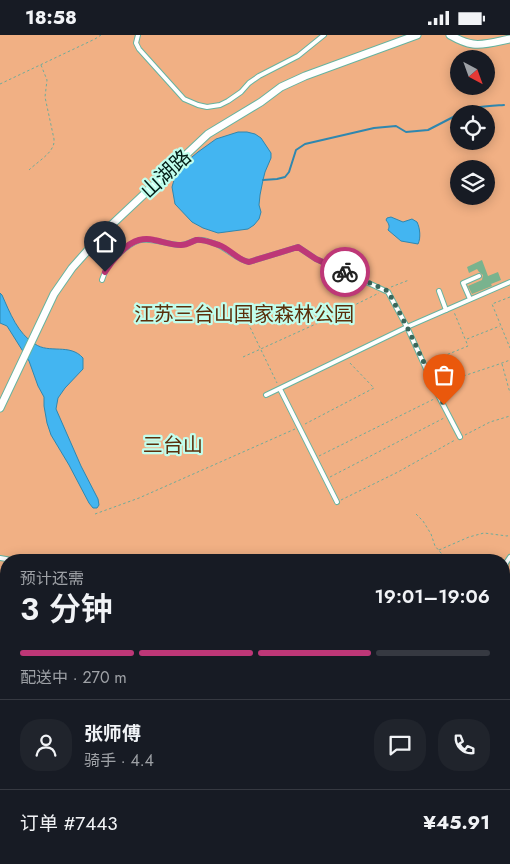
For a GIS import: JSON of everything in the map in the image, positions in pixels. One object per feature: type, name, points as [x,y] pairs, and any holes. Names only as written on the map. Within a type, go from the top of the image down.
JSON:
[{"type":"street","name":"山湖路","points":[[0,408],[54,294],[72,268],[105,231],[208,134],[261,102],[281,87],[417,35]]},
{"type":"street","points":[[450,35],[474,44],[510,39]]},
{"type":"lane","points":[[138,35],[136,43],[139,49],[184,99],[207,107],[220,105],[228,101],[259,76],[298,56],[324,35]]},
{"type":"lane","points":[[102,280],[110,263],[124,249],[140,240],[186,245],[199,240],[224,247],[242,260],[249,262],[298,247],[316,259],[388,291],[460,437]]},
{"type":"lane","points":[[470,299],[463,283],[479,276]]},
{"type":"lane","points":[[266,395],[407,327],[510,281]]},
{"type":"lane","points":[[439,291],[446,309]]},
{"type":"lane","points":[[280,389],[337,502]]},
{"type":"path","points":[[0,84],[100,35]]},
{"type":"path","points":[[29,170],[49,152],[54,144],[45,97],[47,80],[41,65]]},
{"type":"path","points":[[243,357],[409,279]]},
{"type":"path","points":[[510,297],[492,304],[510,348]]},
{"type":"path","points":[[424,364],[468,346],[452,307]]},
{"type":"path","points":[[248,323],[280,389]]},
{"type":"path","points":[[466,340],[501,326]]},
{"type":"path","points":[[95,514],[140,498],[299,427],[374,388],[345,357]]},
{"type":"path","points":[[434,387],[463,375],[510,360]]},
{"type":"path","points":[[502,363],[510,393]]},
{"type":"path","points":[[314,458],[439,396]]},
{"type":"path","points":[[325,479],[449,415]]},
{"type":"path","points":[[337,502],[398,472],[490,422],[510,416]]},
{"type":"path","points":[[416,514],[423,521],[431,534],[435,546],[442,554]]},
{"type":"path","points":[[440,551],[469,537],[484,533],[510,535]]},
{"type":"green space","name":"江苏三台山国家森林公园","points":[[0,35],[510,35],[510,554],[0,554]]},
{"type":"water","points":[[238,132],[255,134],[261,138],[271,153],[260,195],[259,205],[261,212],[259,219],[248,229],[218,233],[192,222],[175,204],[172,187],[181,166],[216,139]]},
{"type":"water","points":[[391,217],[403,222],[412,219],[417,222],[420,233],[418,244],[401,241],[388,230],[389,225],[386,220]]},
{"type":"water","points":[[0,293],[15,323],[29,340],[41,347],[72,351],[83,358],[83,369],[58,398],[56,409],[98,499],[99,505],[97,508],[93,508],[89,503],[51,435],[47,423],[44,397],[29,361],[7,326],[0,323]]},
{"type":"building","points":[[482,260],[488,276],[498,272],[501,280],[472,294],[468,286],[482,280],[483,275],[477,269],[469,273],[467,267]]},
{"type":"waterway","points":[[495,106],[504,105]]},
{"type":"waterway","points":[[263,180],[285,177],[289,172],[296,150],[305,144],[374,128],[396,126],[406,132],[428,130],[450,119]]},
{"type":"way so far","points":[[345,272],[388,291],[444,405]]},
{"type":"route","points":[[105,272],[110,263],[124,249],[136,241],[153,240],[169,244],[186,245],[203,240],[224,247],[242,260],[249,262],[298,247],[316,259],[345,272]]},
{"type":"park label","name":"三台山","points":[[173,445]]}]
